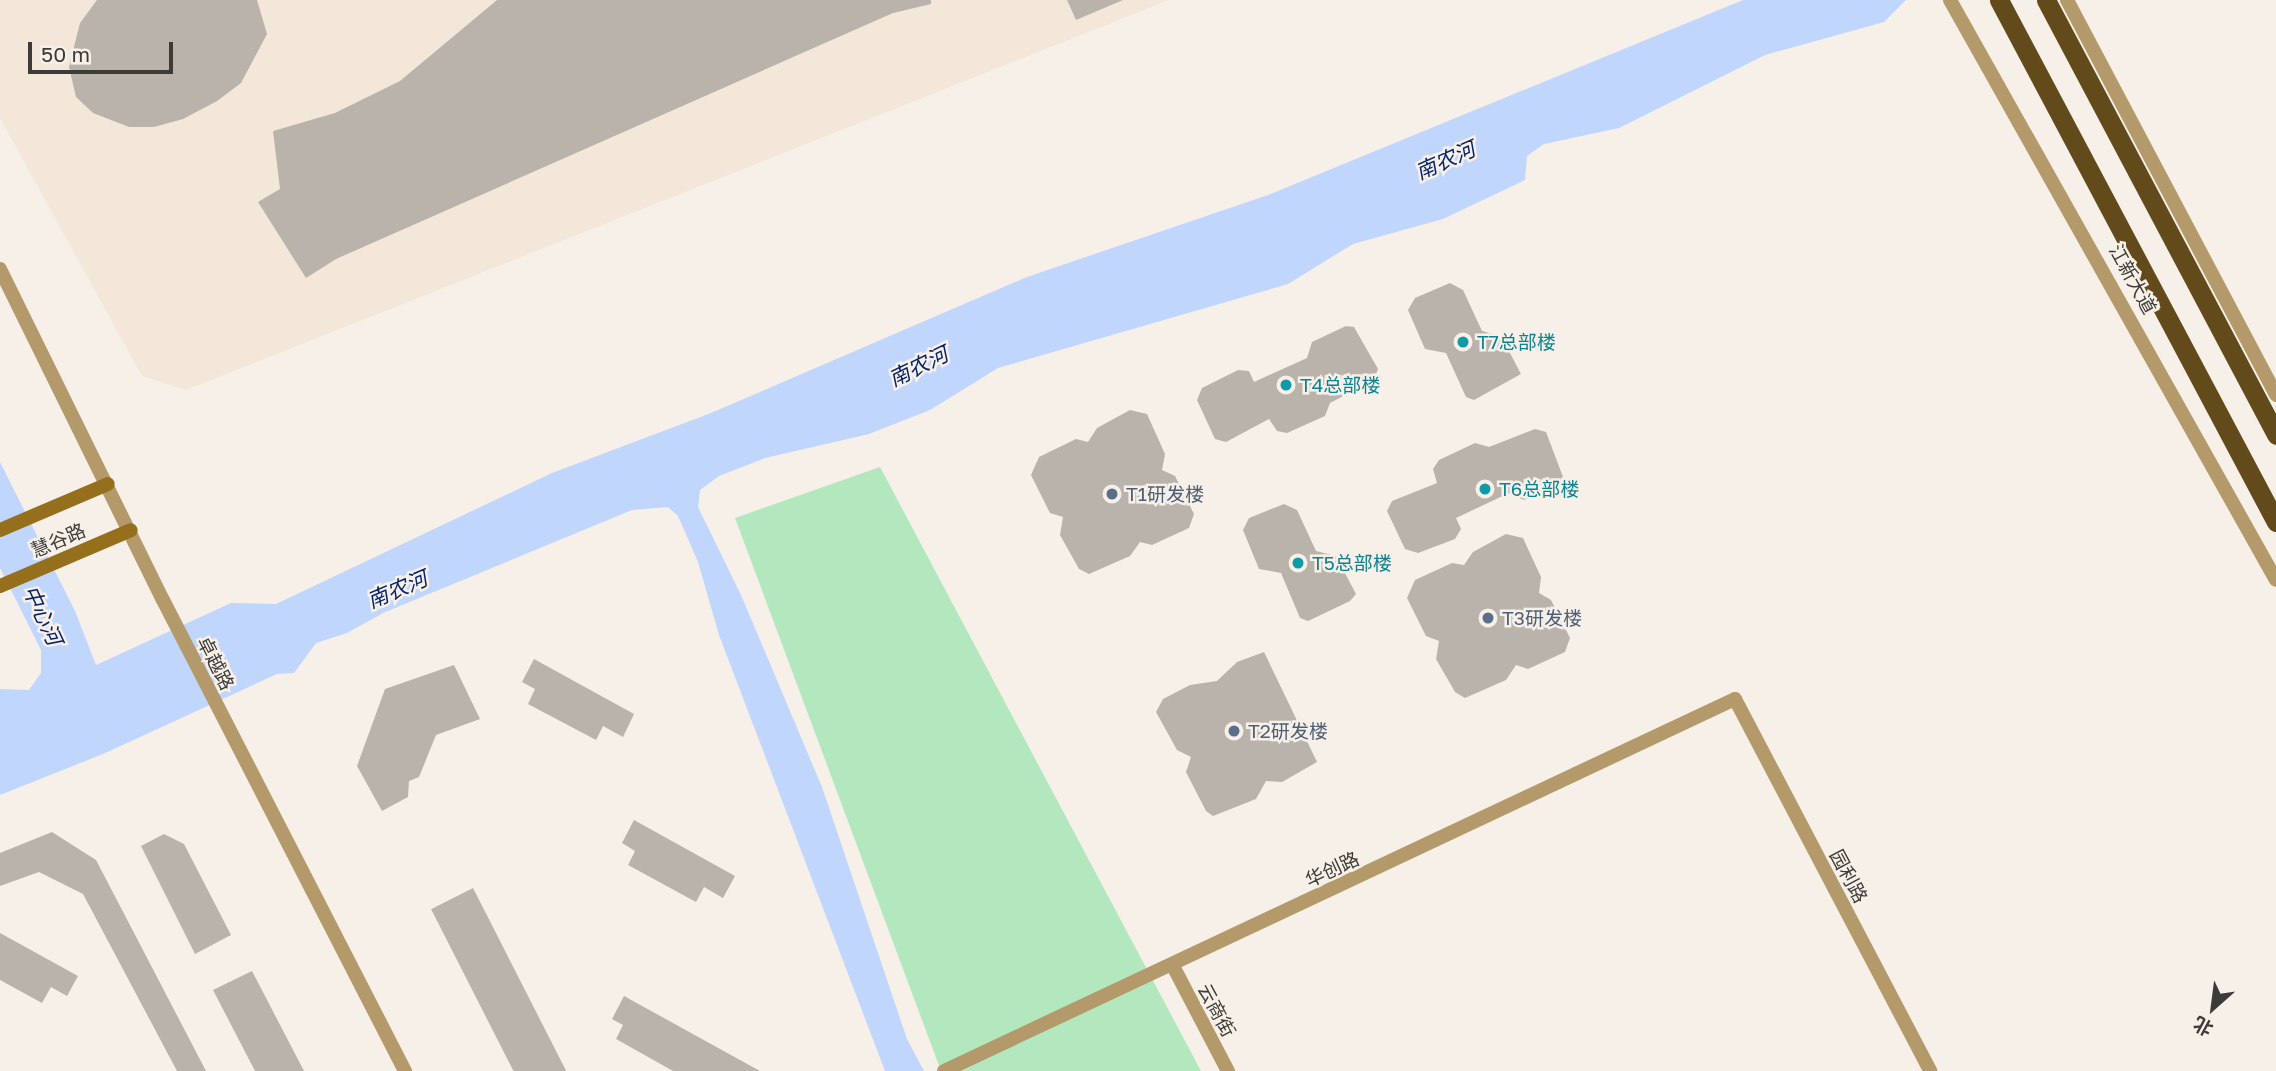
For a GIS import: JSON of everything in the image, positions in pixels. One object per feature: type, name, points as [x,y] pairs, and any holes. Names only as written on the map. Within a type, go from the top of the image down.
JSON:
[{"type":"highway","name":"江新大道","points":[[1999,0],[2276,522]]},
{"type":"highway","points":[[2046,0],[2276,435]]},
{"type":"main road","name":"慧谷路","points":[[0,530],[108,484]]},
{"type":"main road","name":"慧谷路","points":[[0,586],[131,530]]},
{"type":"street","name":"江新大道","points":[[1950,0],[2276,580]]},
{"type":"street","points":[[2067,0],[2276,396]]},
{"type":"street","name":"卓越路","points":[[0,269],[131,530],[163,600],[405,1071]]},
{"type":"street","name":"华创路","points":[[944,1071],[1735,699]]},
{"type":"street","name":"园利路","points":[[1735,699],[1930,1071]]},
{"type":"street","name":"云商街","points":[[1172,966],[1228,1071]]},
{"type":"shaded area","points":[[0,0],[1169,0],[186,390],[142,376],[0,118]]},
{"type":"green space","points":[[880,467],[1201,1071],[941,1071],[735,518]]},
{"type":"water","points":[[1743,0],[1906,0],[1884,22],[1765,55],[1619,128],[1544,144],[1527,156],[1525,180],[1443,219],[1353,244],[1288,284],[998,368],[930,410],[869,434],[765,458],[719,476],[700,490],[698,507],[741,595],[822,787],[907,1039],[924,1071],[885,1071],[719,635],[698,562],[678,516],[668,507],[632,510],[383,613],[347,633],[316,643],[294,673],[277,674],[103,754],[0,795],[0,689],[29,690],[41,673],[41,650],[0,568],[0,462],[75,611],[96,665],[231,603],[276,604],[552,473],[711,413],[1027,277],[1268,195]]},
{"type":"building","points":[[97,0],[257,0],[267,34],[241,83],[217,101],[183,119],[154,127],[129,127],[93,113],[76,97],[69,67],[80,23]]},
{"type":"building","points":[[497,0],[931,0],[931,4],[893,13],[336,259],[306,278],[258,202],[280,189],[273,131],[335,113],[400,81]]},
{"type":"building","points":[[1067,0],[1123,0],[1076,20]]},
{"type":"building","name":"T7总部楼","points":[[1450,283],[1463,290],[1482,331],[1501,336],[1521,374],[1474,400],[1466,397],[1446,353],[1425,349],[1408,310],[1415,298]]},
{"type":"building","name":"T4总部楼","points":[[1346,326],[1354,327],[1378,369],[1374,380],[1330,403],[1325,416],[1287,433],[1277,431],[1269,419],[1226,442],[1215,439],[1197,400],[1202,388],[1238,370],[1249,371],[1254,382],[1307,358],[1312,342]]},
{"type":"building","name":"T1研发楼","points":[[1130,410],[1147,414],[1165,454],[1162,470],[1175,476],[1194,514],[1189,528],[1152,545],[1140,542],[1130,556],[1089,574],[1079,569],[1060,535],[1063,517],[1050,513],[1031,475],[1039,457],[1076,439],[1088,442],[1097,428]]},
{"type":"building","name":"T6总部楼","points":[[1535,429],[1546,432],[1563,477],[1558,485],[1524,500],[1509,493],[1456,518],[1461,529],[1455,539],[1418,553],[1405,549],[1387,511],[1392,501],[1437,483],[1433,469],[1439,460],[1475,443],[1489,447]]},
{"type":"building","name":"T5总部楼","points":[[1284,504],[1297,510],[1316,551],[1336,556],[1356,594],[1350,601],[1308,621],[1300,618],[1281,573],[1259,569],[1243,530],[1249,518]]},
{"type":"building","name":"T3研发楼","points":[[1506,534],[1523,538],[1541,577],[1539,593],[1551,600],[1570,638],[1565,652],[1528,669],[1516,665],[1506,680],[1465,698],[1455,692],[1436,659],[1439,641],[1426,636],[1407,598],[1415,580],[1452,563],[1464,565],[1473,552]]},
{"type":"building","name":"T2研发楼","points":[[1264,652],[1317,762],[1282,782],[1266,781],[1256,799],[1213,816],[1206,811],[1186,772],[1191,757],[1177,750],[1156,712],[1163,699],[1190,685],[1217,681],[1237,662]]},
{"type":"building","points":[[534,659],[634,714],[623,737],[603,726],[596,740],[528,704],[535,689],[522,682]]},
{"type":"building","points":[[454,665],[480,719],[436,735],[419,777],[409,781],[408,797],[382,811],[357,766],[385,689]]},
{"type":"building","points":[[634,820],[735,876],[723,898],[704,887],[696,902],[628,865],[635,851],[622,843]]},
{"type":"building","points":[[52,832],[96,860],[206,1071],[177,1071],[83,894],[39,872],[0,886],[0,853]]},
{"type":"building","points":[[164,834],[184,844],[231,935],[195,954],[141,846]]},
{"type":"building","points":[[473,888],[566,1071],[513,1071],[431,909]]},
{"type":"building","points":[[0,933],[78,976],[67,996],[51,987],[42,1003],[0,980]]},
{"type":"building","points":[[252,971],[304,1071],[255,1071],[213,990]]},
{"type":"building","points":[[624,996],[760,1071],[673,1071],[616,1039],[623,1025],[612,1019]]},
{"type":"place","name":"T7总部楼","points":[[1463,342]]},
{"type":"place","name":"T4总部楼","points":[[1286,385]]},
{"type":"place","name":"T6总部楼","points":[[1485,489]]},
{"type":"place","name":"T1研发楼","points":[[1112,494]]},
{"type":"place","name":"T5总部楼","points":[[1298,563]]},
{"type":"place","name":"T3研发楼","points":[[1488,618]]},
{"type":"place","name":"T2研发楼","points":[[1234,731]]},
{"type":"water label","name":"南农河","points":[[1445,160]]},
{"type":"water label","name":"南农河","points":[[918,366]]},
{"type":"water label","name":"南农河","points":[[397,589]]},
{"type":"water label","name":"中心河","points":[[43,615]]}]
